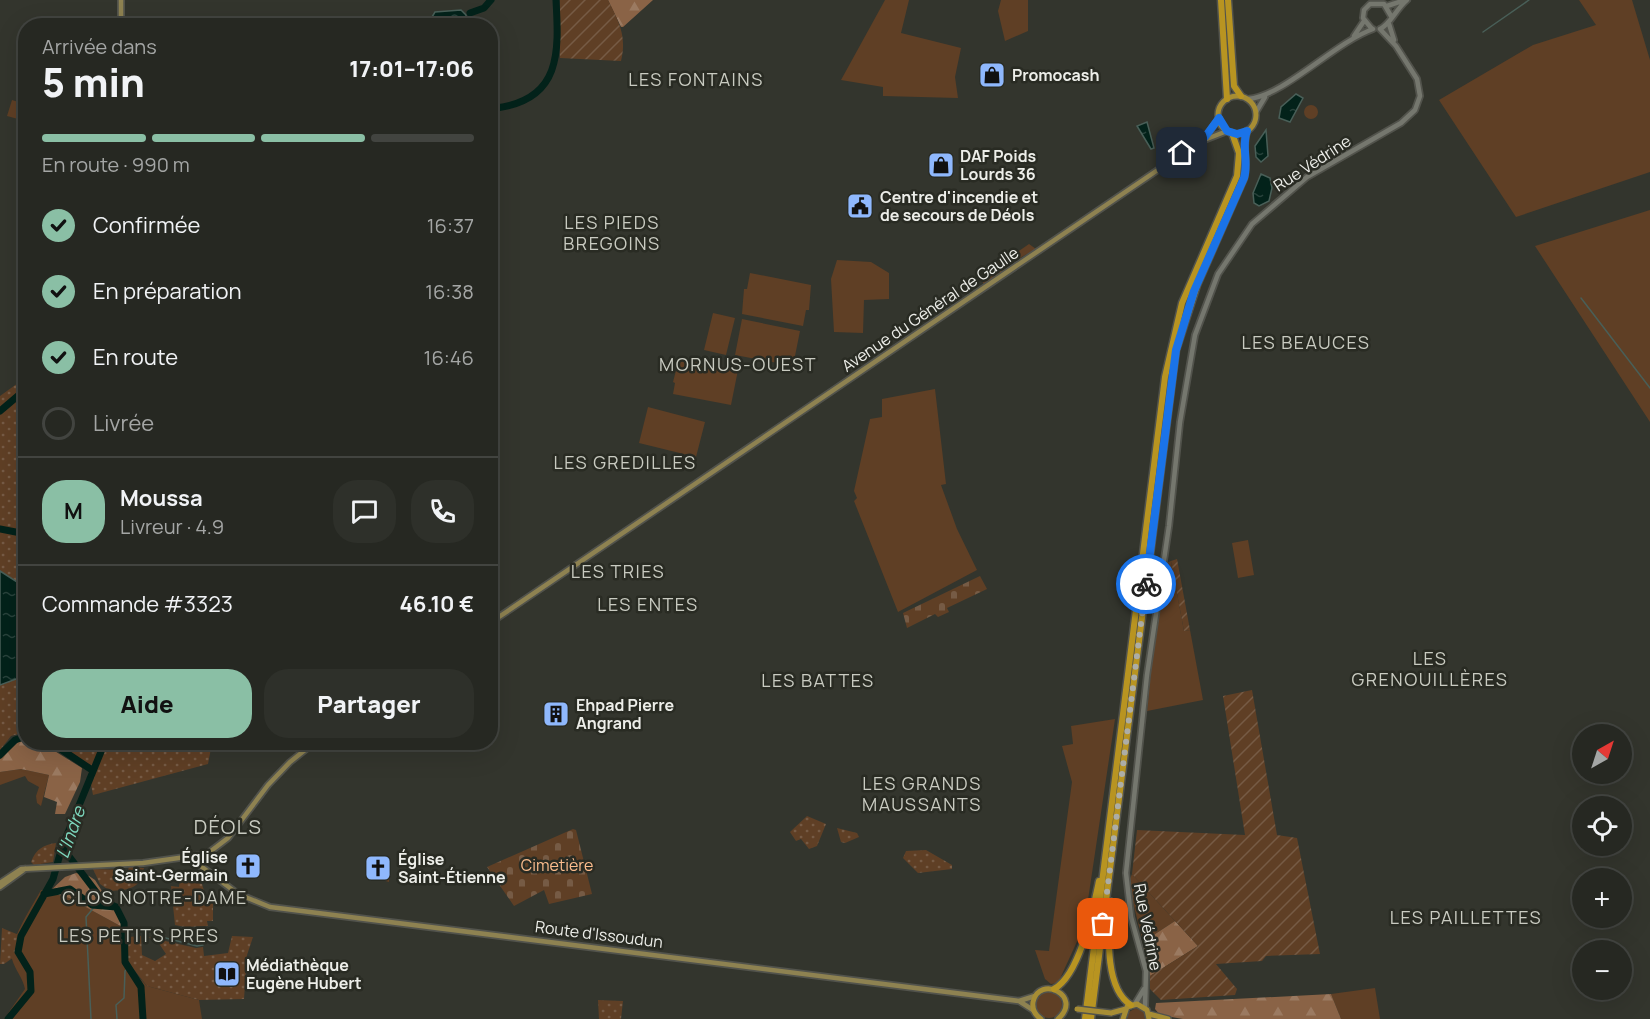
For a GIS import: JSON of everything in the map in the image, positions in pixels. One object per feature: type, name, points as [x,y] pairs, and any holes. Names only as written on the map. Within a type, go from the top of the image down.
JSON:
[{"type":"highway","points":[[1221,0],[1227,99]]},
{"type":"highway","points":[[1228,0],[1234,86],[1241,96]]},
{"type":"highway","points":[[1091,1019],[1176,350],[1194,291],[1244,178],[1247,164],[1244,140],[1247,131]]},
{"type":"highway","points":[[1085,1019],[1170,347],[1182,303],[1238,176],[1239,153],[1229,132]]},
{"type":"highway","points":[[1054,989],[1063,982],[1070,971],[1089,924],[1110,825]]},
{"type":"highway","points":[[1111,867],[1110,957],[1119,991],[1130,1006]]},
{"type":"main road","points":[[121,0],[121,18]]},
{"type":"main road","points":[[1241,96],[1248,99],[1256,112],[1255,121],[1247,131],[1229,132],[1219,118],[1220,107],[1227,99],[1241,96]]},
{"type":"main road","name":"Avenue du Général de Gaulle","points":[[498,618],[1205,137],[1219,118]]},
{"type":"main road","name":"Avenue du Général de Gaulle","points":[[1205,137],[1229,132]]},
{"type":"main road","points":[[0,885],[18,871],[25,869],[190,858],[210,852],[224,842],[268,785],[294,757],[304,750]]},
{"type":"main road","name":"Route d'Issoudun","points":[[190,858],[250,901],[260,905],[1017,1001],[1034,1010]]},
{"type":"main road","points":[[1041,1019],[1034,1010],[1035,996],[1044,989],[1054,989],[1065,1001],[1077,1009],[1111,1013],[1122,1019],[1130,1006]]},
{"type":"main road","name":"Route d'Issoudun","points":[[1017,1001],[1035,996]]},
{"type":"main road","points":[[1064,1014],[1065,1001]]},
{"type":"main road","points":[[1111,1013],[1130,1006],[1145,1007],[1149,1016],[1168,1019]]},
{"type":"main road","points":[[1058,1019],[1077,1009]]},
{"type":"street","points":[[1373,29],[1364,21],[1363,15],[1367,7],[1377,2],[1387,6],[1406,0]]},
{"type":"street","points":[[1248,99],[1267,95],[1353,38],[1389,24],[1391,16],[1406,0]]},
{"type":"street","points":[[1387,6],[1391,16]]},
{"type":"street","points":[[1353,38],[1364,21]]},
{"type":"street","name":"Rue Védrine","points":[[1389,24],[1396,46]]},
{"type":"street","name":"Rue Védrine","points":[[1145,1007],[1146,971],[1131,917],[1126,873],[1147,675],[1169,526],[1180,422],[1195,335],[1218,274],[1252,224],[1307,177],[1401,123],[1415,110],[1419,99],[1419,84],[1396,46],[1380,29]]},
{"type":"street","points":[[1256,112],[1267,95]]},
{"type":"street","name":"Rue Védrine","points":[[1130,1006],[1144,989]]},
{"type":"green space","points":[[560,0],[608,0],[619,22],[623,44],[621,61],[560,58]]},
{"type":"green space","points":[[608,0],[653,0],[621,27]]},
{"type":"green space","points":[[885,0],[909,0],[901,33],[961,48],[955,77],[958,98],[883,96],[883,87],[841,80]]},
{"type":"green space","points":[[1001,0],[1028,0],[1028,31],[1005,41],[998,11]]},
{"type":"green space","points":[[1579,0],[1632,0],[1650,60],[1650,172],[1516,217],[1439,100],[1533,45],[1596,25]]},
{"type":"green space","points":[[12,100],[18,102],[18,119],[7,116]]},
{"type":"green space","points":[[1311,105],[1316,107],[1318,112],[1316,117],[1311,119],[1306,117],[1304,112],[1306,107]]},
{"type":"green space","points":[[1650,210],[1650,422],[1535,246]]},
{"type":"green space","points":[[1029,244],[1036,249],[1018,259],[1010,257]]},
{"type":"green space","points":[[999,257],[1002,257],[1005,269],[984,285],[980,276],[997,264]]},
{"type":"green space","points":[[837,260],[871,262],[889,273],[889,299],[864,300],[863,333],[834,332],[831,279]]},
{"type":"green space","points":[[750,273],[811,285],[809,310],[806,310],[803,326],[742,314],[744,289],[747,289]]},
{"type":"green space","points":[[713,313],[735,318],[726,355],[704,350]]},
{"type":"green space","points":[[742,319],[800,331],[793,366],[735,355]]},
{"type":"green space","points":[[679,359],[738,370],[731,405],[673,394],[675,383],[673,382]]},
{"type":"green space","points":[[18,383],[18,734],[11,736],[0,750],[0,396]]},
{"type":"green space","points":[[935,389],[946,484],[941,485],[957,529],[977,570],[898,612],[854,501],[857,498],[854,491],[870,419],[882,417],[882,399]]},
{"type":"green space","points":[[648,407],[705,422],[696,457],[639,443]]},
{"type":"green space","points":[[1248,540],[1254,575],[1238,578],[1232,543]]},
{"type":"green space","points":[[1177,559],[1190,630],[1184,631],[1171,561]]},
{"type":"green space","points":[[1171,561],[1184,631],[1190,630],[1203,700],[1147,711],[1166,563]]},
{"type":"green space","points":[[980,576],[987,589],[947,608],[949,612],[938,617],[935,614],[907,628],[903,613]]},
{"type":"green space","points":[[1252,690],[1277,835],[1297,838],[1320,954],[1266,956],[1262,961],[1216,964],[1237,989],[1235,995],[1161,1000],[1150,989],[1150,976],[1198,946],[1132,874],[1137,830],[1245,835],[1223,696]]},
{"type":"green space","points":[[1115,719],[1088,900],[1080,935],[1058,983],[1051,984],[1045,979],[1035,950],[1049,951],[1072,782],[1062,746],[1073,744],[1071,726]]},
{"type":"green space","points":[[18,742],[18,750],[53,750],[82,768],[80,782],[65,814],[55,814],[57,802],[44,797],[49,775],[21,769],[0,772],[0,759]]},
{"type":"green space","points":[[67,750],[211,750],[208,764],[93,795],[87,763]]},
{"type":"green space","points":[[21,769],[49,775],[41,806],[37,803],[36,796],[39,787],[28,781],[25,776],[0,785],[0,772]]},
{"type":"green space","points":[[807,816],[826,824],[817,846],[809,849],[801,839],[796,841],[790,832]]},
{"type":"green space","points":[[837,828],[857,833],[859,837],[845,843],[841,842]]},
{"type":"green space","name":"Cimetière","points":[[573,829],[576,830],[592,894],[549,904],[544,890],[514,906],[487,867]]},
{"type":"green space","points":[[56,843],[53,862],[34,865],[31,862],[41,848]]},
{"type":"green space","points":[[926,850],[952,865],[952,869],[918,873],[903,858],[906,851]]},
{"type":"green space","points":[[367,856],[386,859],[390,864],[389,882],[372,877],[385,876],[386,863],[373,860],[365,867]]},
{"type":"green space","points":[[129,867],[144,868],[137,884],[128,889],[110,891],[100,884],[93,869],[128,870]]},
{"type":"green space","points":[[76,873],[95,880],[126,929],[69,898],[49,892],[65,877]]},
{"type":"green space","points":[[1132,874],[1175,921],[1143,942],[1128,883]]},
{"type":"green space","points":[[180,877],[183,880],[202,884],[207,901],[213,902],[213,921],[207,921],[208,926],[175,925],[171,886],[179,887]]},
{"type":"green space","points":[[41,890],[69,898],[126,929],[124,962],[147,986],[199,1000],[202,1019],[4,1019],[25,989],[13,963],[12,952],[17,934]]},
{"type":"green space","points":[[1175,921],[1198,946],[1150,976],[1143,942]]},
{"type":"green space","points":[[2,928],[19,935],[14,957],[0,964]]},
{"type":"green space","points":[[141,936],[142,955],[155,961],[166,954],[158,942],[148,937],[196,948],[203,947],[204,956],[228,953],[232,936],[253,937],[247,955],[244,999],[199,1000],[147,986],[127,961],[129,937]]},
{"type":"green space","points":[[1375,988],[1380,1019],[1341,1019],[1331,994]]},
{"type":"green space","points":[[1049,992],[1058,996],[1062,1005],[1058,1014],[1049,1018],[1040,1014],[1036,1005],[1040,996]]},
{"type":"green space","points":[[1331,994],[1341,1019],[1183,1019],[1160,1015],[1155,1009],[1156,1003]]},
{"type":"green space","points":[[598,1000],[623,1001],[621,1019],[599,1019]]},
{"type":"green space","points":[[1136,1008],[1144,1012],[1145,1019],[1127,1019],[1129,1012]]},
{"type":"water","points":[[461,10],[466,18],[432,17],[435,12]]},
{"type":"water","points":[[1296,94],[1303,98],[1290,122],[1279,118],[1281,107]]},
{"type":"water","points":[[1147,122],[1154,148],[1151,149],[1137,126]]},
{"type":"water","points":[[1266,130],[1268,156],[1261,162],[1256,157],[1255,146]]},
{"type":"water","points":[[1261,174],[1270,178],[1272,188],[1269,201],[1259,206],[1254,203],[1253,193]]},
{"type":"water","points":[[0,571],[18,583],[18,679],[0,685]]},
{"type":"waterway","points":[[470,13],[484,8],[491,0]]},
{"type":"waterway","points":[[498,108],[518,103],[534,95],[545,84],[556,55],[556,0]]},
{"type":"waterway","points":[[1483,32],[1529,0]]},
{"type":"waterway","points":[[1581,298],[1650,388]]},
{"type":"waterway","points":[[0,411],[18,396]]},
{"type":"waterway","name":"L'Indre","points":[[0,529],[18,532]]},
{"type":"waterway","name":"L'Indre","points":[[0,755],[18,739]]},
{"type":"waterway","name":"L'Indre","points":[[62,750],[92,770]]},
{"type":"waterway","name":"L'Indre","points":[[8,1019],[31,991],[30,972],[18,952],[21,936],[53,879],[62,847],[102,750]]},
{"type":"waterway","points":[[62,847],[103,901],[116,907],[124,923],[125,962],[141,987],[143,1019]]},
{"type":"waterway","points":[[44,894],[70,889],[92,905],[116,907]]},
{"type":"waterway","points":[[91,1019],[86,917],[95,906]]},
{"type":"waterway","points":[[154,935],[197,946],[203,945]]},
{"type":"waterway","points":[[117,1019],[116,1005],[124,998],[125,971],[128,968]]},
{"type":"way so far","points":[[1103,924],[1146,584]]},
{"type":"place","name":"Promocash","points":[[992,75]]},
{"type":"place","name":"DAF Poids Lourds 36","points":[[941,165]]},
{"type":"place","name":"Centre d'incendie et de secours de Déols","points":[[860,206]]},
{"type":"place","name":"Ehpad Pierre Angrand","points":[[556,714]]},
{"type":"place","name":"Église Saint-Germain","points":[[248,866]]},
{"type":"place","name":"Église Saint-Étienne","points":[[378,868]]},
{"type":"place","name":"Médiathèque Eugène Hubert","points":[[227,974]]},
{"type":"district","name":"LES FONTAINS","points":[[696,79]]},
{"type":"district","name":"LES PIEDS BREGOINS","points":[[612,232]]},
{"type":"district","name":"LES BEAUCES","points":[[1306,342]]},
{"type":"district","name":"MORNUS-OUEST","points":[[738,364]]},
{"type":"district","name":"LES GREDILLES","points":[[625,462]]},
{"type":"district","name":"LES TRIES","points":[[618,571]]},
{"type":"district","name":"LES ENTES","points":[[648,604]]},
{"type":"district","name":"LES GRENOUILLÈRES","points":[[1430,668]]},
{"type":"district","name":"LES BATTES","points":[[818,680]]},
{"type":"district","name":"LES GRANDS MAUSSANTS","points":[[922,793]]},
{"type":"district","name":"DÉOLS","points":[[228,826]]},
{"type":"district","name":"CLOS NOTRE-DAME","points":[[155,897]]},
{"type":"district","name":"LES PAILLETTES","points":[[1466,917]]},
{"type":"district","name":"LES PETITS PRES","points":[[139,935]]},
{"type":"route","points":[[1146,584],[1176,350],[1182,324],[1194,291],[1244,178],[1247,164],[1244,140],[1247,131],[1237,134],[1227,131],[1219,118],[1205,137],[1182,153]]}]
